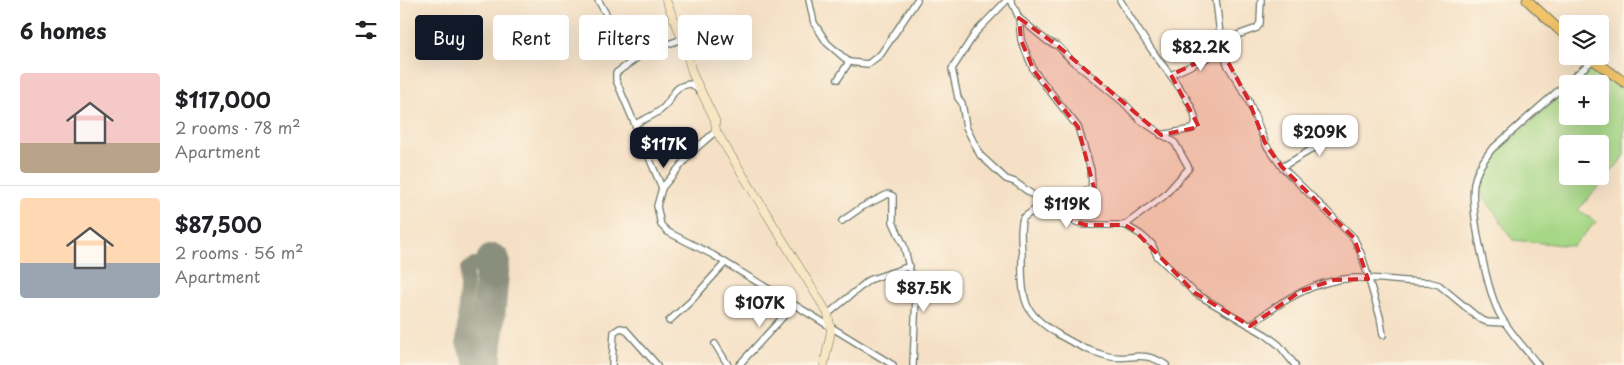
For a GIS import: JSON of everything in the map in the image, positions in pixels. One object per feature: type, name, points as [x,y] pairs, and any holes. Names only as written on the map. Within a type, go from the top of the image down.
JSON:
[{"type":"main road","points":[[1527,0],[1559,30]]},
{"type":"main road","points":[[1601,65],[1624,82]]},
{"type":"street","points":[[598,0],[607,15]]},
{"type":"street","points":[[666,0],[678,29]]},
{"type":"street","points":[[809,0],[817,30],[849,62],[868,64],[874,61],[917,0]]},
{"type":"street","points":[[1007,0],[976,32],[952,69],[958,98],[962,102],[966,127],[980,155],[1006,179],[1015,182],[1065,218],[1085,225],[1125,225],[1147,239],[1157,256],[1195,293],[1279,345],[1295,365]]},
{"type":"street","points":[[1011,0],[1019,18],[1019,33],[1034,71],[1078,127],[1091,170],[1092,187],[1076,196],[1065,218]]},
{"type":"street","points":[[1120,0],[1158,59],[1183,92],[1196,122],[1195,126],[1187,131],[1161,135]]},
{"type":"street","points":[[1216,0],[1222,51],[1228,66],[1248,99],[1266,145],[1282,167],[1354,238],[1380,317],[1383,335]]},
{"type":"street","points":[[1221,41],[1257,28],[1260,23],[1261,0]]},
{"type":"street","points":[[1019,18],[1047,42],[1058,46],[1070,60],[1123,102],[1140,120],[1175,143],[1189,167],[1164,196],[1125,225]]},
{"type":"street","points":[[1171,75],[1222,51]]},
{"type":"street","points":[[634,60],[616,73],[616,80],[662,188]]},
{"type":"street","points":[[688,60],[693,75],[715,120],[716,131],[828,314],[831,325],[824,365]]},
{"type":"street","points":[[838,79],[849,62]]},
{"type":"street","points":[[1538,365],[1505,323],[1498,311],[1488,279],[1478,234],[1474,184],[1480,166],[1491,150],[1583,65]]},
{"type":"street","points":[[635,124],[662,109],[673,92],[686,84],[692,84],[697,87],[703,95]]},
{"type":"street","points":[[1282,167],[1348,128]]},
{"type":"street","points":[[716,131],[692,152],[662,188],[657,212],[665,230],[831,325],[893,365]]},
{"type":"street","points":[[842,221],[871,202],[888,194],[893,196],[893,222],[904,246],[916,296],[913,365]]},
{"type":"street","points":[[1044,204],[1030,212],[1021,223],[1024,296],[1030,312],[1048,328],[1101,354],[1117,357],[1140,355],[1152,357],[1166,365]]},
{"type":"street","points":[[669,321],[690,302],[725,263]]},
{"type":"street","points":[[828,314],[869,280],[910,266]]},
{"type":"street","points":[[1250,326],[1301,291],[1334,280],[1368,279],[1439,284],[1480,319],[1487,322],[1505,323]]},
{"type":"street","points":[[739,365],[794,305]]},
{"type":"street","points":[[612,365],[614,332],[620,328],[625,329],[657,365]]},
{"type":"street","points":[[715,344],[728,365]]},
{"type":"highlighted area","points":[[1019,18],[1058,46],[1161,135],[1199,127],[1171,75],[1222,51],[1248,99],[1266,145],[1282,167],[1354,238],[1368,279],[1334,280],[1301,291],[1250,326],[1195,293],[1135,231],[1125,225],[1085,225],[1065,218],[1076,196],[1094,188],[1078,127],[1034,71],[1021,40]]},
{"type":"green space","points":[[1592,68],[1603,75],[1584,75]]},
{"type":"green space","points":[[1609,79],[1624,88],[1624,157],[1609,174],[1609,135],[1559,135],[1559,185],[1600,185],[1578,210],[1596,222],[1573,246],[1513,240],[1478,188],[1482,171],[1496,153],[1559,96],[1559,125],[1609,125]]},
{"type":"taxiway","points":[[472,365],[463,343],[467,269],[476,264],[492,268]]},
{"type":"runway","points":[[484,365],[493,261]]}]
